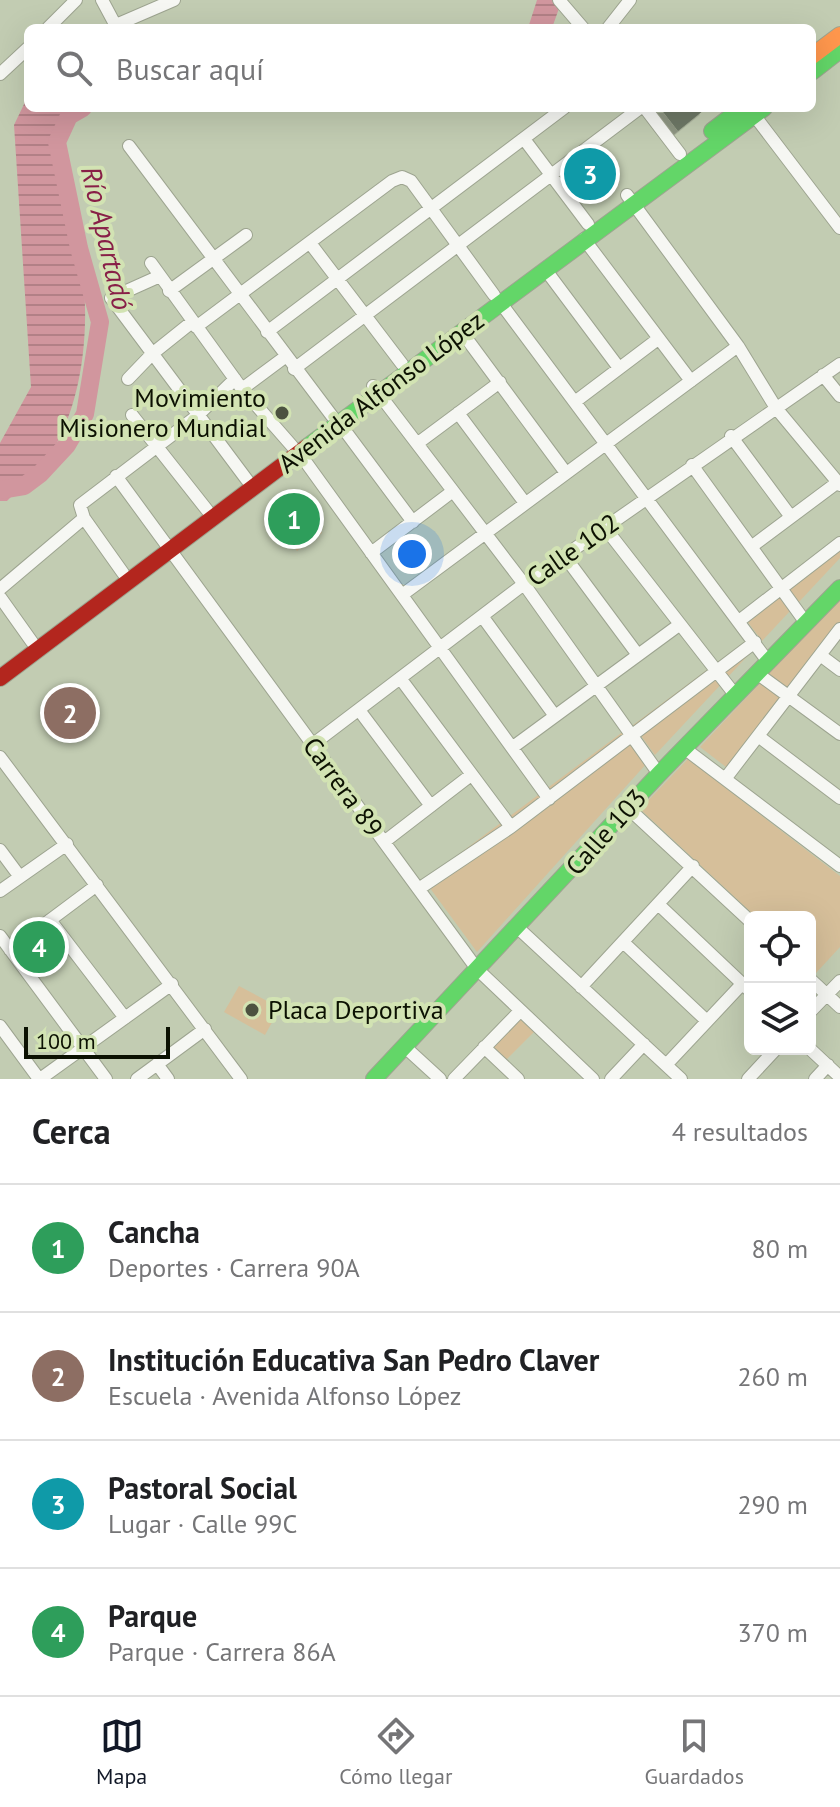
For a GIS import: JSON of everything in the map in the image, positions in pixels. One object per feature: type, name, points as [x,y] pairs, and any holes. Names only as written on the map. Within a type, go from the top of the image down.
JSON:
[{"type":"street","points":[[52,24],[76,0]]},
{"type":"street","points":[[102,0],[114,24]]},
{"type":"street","points":[[122,24],[174,0]]},
{"type":"street","points":[[611,24],[630,0]]},
{"type":"street","points":[[562,3],[580,24]]},
{"type":"street","points":[[829,56],[840,35]]},
{"type":"street","points":[[0,74],[24,52]]},
{"type":"street","points":[[267,332],[559,112]]},
{"type":"street","points":[[294,369],[637,112]]},
{"type":"street","points":[[645,112],[680,154]]},
{"type":"street","name":"Avenida Alfonso López","points":[[630,198],[680,154],[750,112]]},
{"type":"street","points":[[755,112],[839,224]]},
{"type":"street","name":"Avenida Alfonso López","points":[[0,678],[166,547],[376,390],[461,331],[497,299],[730,124]]},
{"type":"street","points":[[524,139],[552,176],[658,339],[691,381]]},
{"type":"street","points":[[129,146],[294,369],[413,522]]},
{"type":"street","points":[[128,379],[152,354],[239,295],[392,181],[402,177],[411,181],[755,642],[763,668],[790,696],[840,734]]},
{"type":"street","points":[[630,198],[738,346],[776,408],[839,484],[751,547]]},
{"type":"street","name":"Avenida Alfonso López","points":[[376,390],[402,364],[545,269],[586,232]]},
{"type":"street","points":[[169,291],[246,235]]},
{"type":"street","points":[[310,243],[402,364]]},
{"type":"street","points":[[151,263],[239,384],[296,450],[549,799]]},
{"type":"street","points":[[545,269],[619,368]]},
{"type":"street","points":[[160,276],[111,298],[247,480]]},
{"type":"street","points":[[461,331],[566,473]]},
{"type":"street","points":[[576,401],[658,339]]},
{"type":"street","points":[[402,595],[738,346]]},
{"type":"street","points":[[0,589],[116,476],[239,384],[285,357]]},
{"type":"street","name":"Calle 102","points":[[312,745],[524,584],[566,558],[731,436],[840,364]]},
{"type":"street","points":[[823,375],[840,396]]},
{"type":"street","points":[[418,443],[500,382]]},
{"type":"street","points":[[376,390],[524,584],[659,774]]},
{"type":"street","points":[[458,413],[525,503]]},
{"type":"street","points":[[132,415],[207,510]]},
{"type":"street","points":[[731,436],[791,517]]},
{"type":"street","name":"Avenida Alfonso López","points":[[0,666],[123,573],[166,547],[247,480],[296,450]]},
{"type":"street","points":[[692,465],[806,623]]},
{"type":"street","name":"Carrera 89","points":[[116,476],[477,969],[593,1079]]},
{"type":"street","points":[[371,553],[453,491]]},
{"type":"street","points":[[82,511],[123,573]]},
{"type":"street","points":[[606,529],[736,696]]},
{"type":"street","points":[[739,621],[840,543]]},
{"type":"street","points":[[566,558],[638,655]]},
{"type":"street","name":"Calle 103","points":[[374,1079],[659,774],[840,588]]},
{"type":"street","points":[[0,597],[32,642]]},
{"type":"street","points":[[482,616],[555,716]]},
{"type":"street","points":[[513,747],[679,625]]},
{"type":"street","points":[[725,779],[840,629]]},
{"type":"street","points":[[420,888],[511,827],[755,642]]},
{"type":"street","points":[[820,655],[840,670]]},
{"type":"street","points":[[400,678],[511,827]]},
{"type":"street","points":[[359,710],[431,806]]},
{"type":"street","points":[[758,736],[840,798]]},
{"type":"street","points":[[684,748],[840,866]]},
{"type":"street","points":[[0,757],[241,1079]]},
{"type":"street","points":[[384,842],[471,775]]},
{"type":"street","points":[[628,808],[744,915]]},
{"type":"street","points":[[0,891],[67,844]]},
{"type":"street","points":[[0,850],[20,877]]},
{"type":"street","points":[[581,987],[693,866]]},
{"type":"street","points":[[10,950],[97,885]]},
{"type":"street","points":[[658,904],[744,986]]},
{"type":"street","points":[[50,920],[125,1018]]},
{"type":"street","points":[[518,928],[681,1079]]},
{"type":"street","points":[[0,936],[106,1079]]},
{"type":"street","points":[[623,942],[707,1021]]},
{"type":"street","points":[[816,1006],[840,981]]},
{"type":"street","points":[[814,983],[840,1007]]},
{"type":"street","points":[[0,1026],[40,1079],[172,984]]},
{"type":"street","points":[[666,1065],[707,1021],[744,990]]},
{"type":"street","points":[[454,1079],[519,1012]]},
{"type":"street","points":[[137,1079],[205,1029]]},
{"type":"street","points":[[611,1079],[644,1044]]},
{"type":"street","points":[[405,1047],[440,1079]]},
{"type":"street","points":[[484,1047],[518,1079]]},
{"type":"street","points":[[816,1054],[840,1077]]},
{"type":"street","points":[[748,1079],[770,1055]]},
{"type":"street","points":[[157,1064],[168,1079]]},
{"type":"street","points":[[815,1079],[828,1065]]},
{"type":"shaded area","points":[[537,0],[562,0],[553,24],[529,24]]},
{"type":"shaded area","points":[[24,104],[24,112],[76,112],[69,116],[64,131],[61,159],[81,254],[85,333],[78,386],[61,435],[30,478],[7,501],[0,501],[0,443],[31,387],[14,125]]},
{"type":"shaded area","points":[[291,489],[322,533],[297,551],[267,506]]},
{"type":"shaded area","points":[[840,546],[840,558],[798,603],[787,589]]},
{"type":"shaded area","points":[[779,596],[790,611],[762,641],[747,621]]},
{"type":"shaded area","points":[[840,598],[840,623],[726,767],[700,747]]},
{"type":"shaded area","points":[[747,640],[754,649],[655,755],[633,725]]},
{"type":"shaded area","points":[[624,731],[647,763],[477,952],[424,880]]},
{"type":"shaded area","points":[[688,759],[840,876],[840,947],[816,973],[816,911],[750,911],[640,809]]},
{"type":"shaded area","points":[[49,926],[62,943],[29,968],[17,951]]},
{"type":"shaded area","name":"Placa Deportiva","points":[[239,986],[280,1008],[265,1035],[224,1012]]},
{"type":"shaded area","points":[[519,1018],[534,1032],[505,1061],[490,1047]]},
{"type":"building","points":[[663,112],[702,112],[678,131]]},
{"type":"building","points":[[595,151],[613,175],[585,197],[567,173]]},
{"type":"waterway","name":"Río Apartadó","points":[[0,490],[24,486],[40,474],[67,445],[85,414],[100,322],[79,248],[57,142],[69,116],[76,112]]},
{"type":"traffic: fast","points":[[816,69],[840,50]]},
{"type":"traffic: fast","points":[[712,131],[737,112]]},
{"type":"traffic: fast","points":[[307,447],[759,112]]},
{"type":"traffic: fast","points":[[374,1079],[659,774],[840,588]]},
{"type":"traffic: slow","points":[[816,53],[840,35]]},
{"type":"traffic: jam","points":[[0,678],[307,447]]},
{"type":"place","name":"Pastoral Social","points":[[590,174]]},
{"type":"place","name":"Movimiento Misionero Mundial","points":[[282,413]]},
{"type":"place","name":"Cancha","points":[[294,519]]},
{"type":"place","name":"Institución Educativa San Pedro Claver","points":[[70,713]]},
{"type":"place","name":"Parque","points":[[39,947]]},
{"type":"place","name":"Placa Deportiva","points":[[252,1010]]}]
